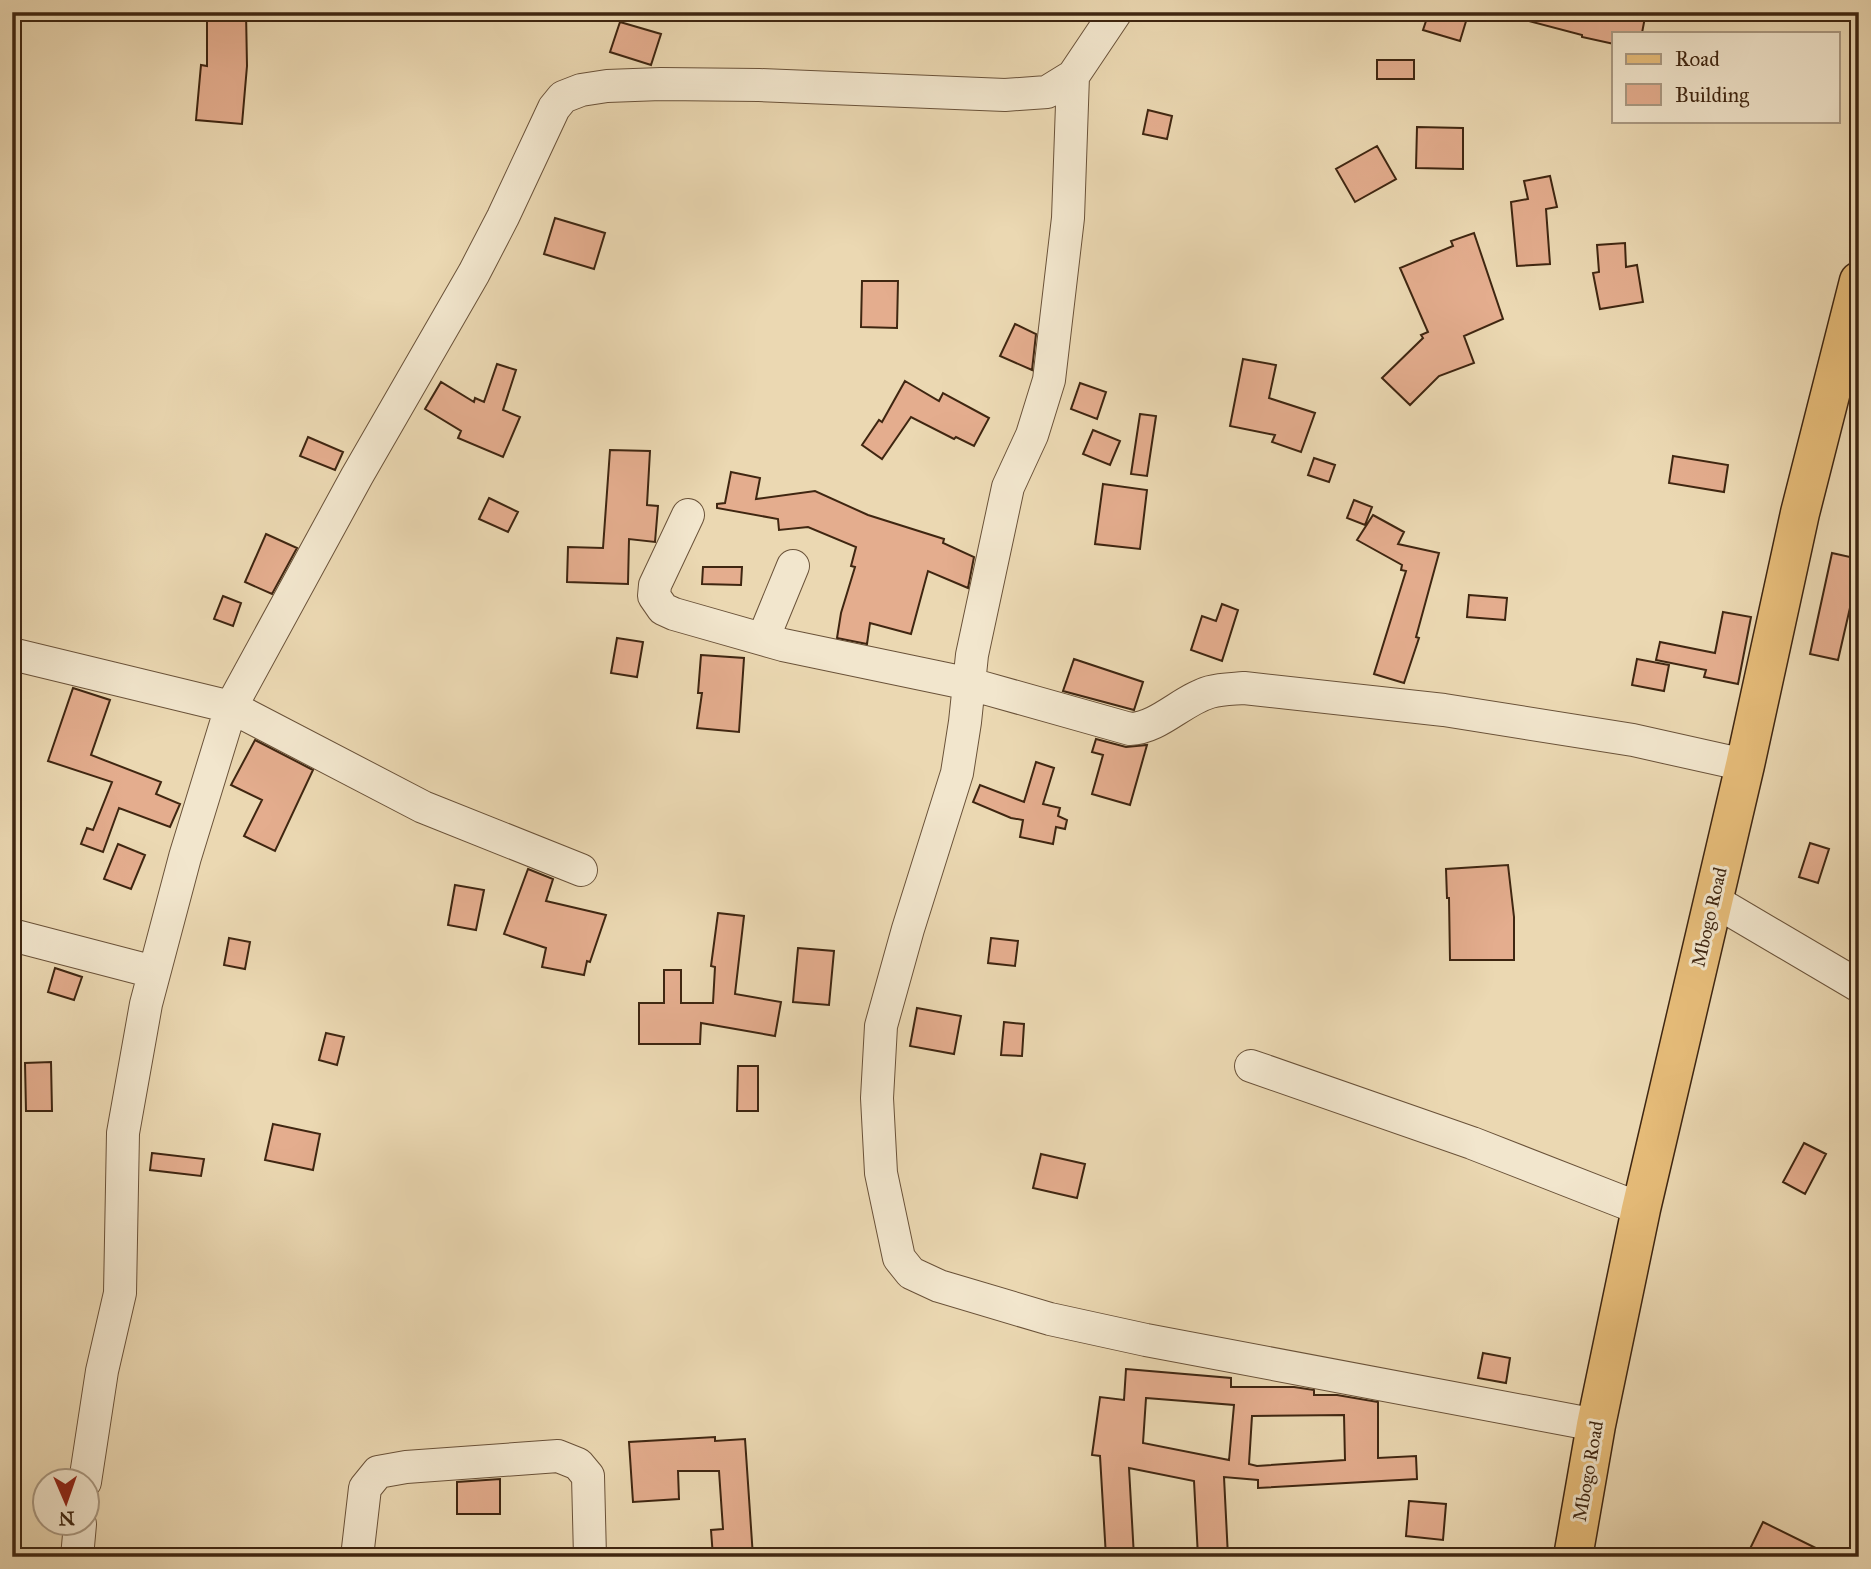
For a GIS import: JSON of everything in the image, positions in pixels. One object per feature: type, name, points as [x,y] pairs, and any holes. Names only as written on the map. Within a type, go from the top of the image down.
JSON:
[{"type":"main road","name":"Mbogo Road","points":[[1573,1557],[1596,1425],[1641,1209],[1745,765],[1800,513],[1848,373],[1859,281]]},
{"type":"street","points":[[87,1468],[102,1371],[120,1293],[123,1133],[146,1004],[185,857],[231,706],[357,476],[474,272],[554,108],[563,97],[581,90],[661,84],[759,85],[1005,95],[1047,92],[1073,75],[1116,12]]},
{"type":"street","points":[[1073,75],[1068,218],[1049,380],[1032,435],[1008,487],[972,655],[957,773],[881,1026],[877,1098],[881,1173],[899,1258],[911,1273],[940,1286],[1050,1319],[1596,1425]]},
{"type":"street","points":[[688,515],[655,585],[653,596],[663,609],[763,639],[970,684],[1130,729],[1140,729],[1182,704],[1211,692],[1244,688],[1444,710],[1633,740],[1745,765]]},
{"type":"street","points":[[763,639],[793,566]]},
{"type":"street","points":[[12,654],[231,706],[423,807],[581,870]]},
{"type":"street","points":[[1713,900],[1859,985]]},
{"type":"street","points":[[12,934],[154,972]]},
{"type":"street","points":[[1251,1066],[1472,1143],[1641,1209]]},
{"type":"street","points":[[357,1557],[365,1488],[378,1472],[406,1467],[558,1456],[578,1464],[588,1476],[590,1557]]},
{"type":"street","points":[[77,1557],[79,1538]]},
{"type":"building","points":[[207,12],[246,12],[247,66],[242,124],[196,120],[201,65],[207,66]]},
{"type":"building","points":[[1429,12],[1447,12],[1467,18],[1460,41],[1423,30]]},
{"type":"building","points":[[1518,12],[1646,12],[1642,32],[1612,32],[1612,44],[1517,18]]},
{"type":"building","points":[[620,22],[661,34],[651,65],[610,52]]},
{"type":"building","points":[[1377,60],[1414,60],[1414,79],[1377,79]]},
{"type":"building","points":[[1148,110],[1172,116],[1167,139],[1143,134]]},
{"type":"building","points":[[1417,127],[1463,128],[1463,169],[1416,168]]},
{"type":"building","points":[[1377,146],[1396,179],[1355,202],[1336,169]]},
{"type":"building","points":[[1550,176],[1557,207],[1546,209],[1550,264],[1517,266],[1511,202],[1528,199],[1524,181]]},
{"type":"building","points":[[555,218],[605,233],[594,269],[544,254]]},
{"type":"building","points":[[1474,233],[1503,319],[1464,336],[1474,363],[1439,376],[1410,405],[1382,378],[1423,338],[1421,335],[1428,332],[1400,268],[1453,246],[1451,241]]},
{"type":"building","points":[[1625,243],[1626,267],[1637,265],[1643,302],[1600,309],[1593,273],[1599,272],[1597,245]]},
{"type":"building","points":[[862,281],[898,281],[897,328],[861,327]]},
{"type":"building","points":[[1015,324],[1036,334],[1032,370],[1000,356]]},
{"type":"building","points":[[1243,359],[1276,365],[1269,398],[1315,413],[1301,452],[1272,442],[1275,435],[1230,426]]},
{"type":"building","points":[[497,364],[516,370],[503,410],[520,417],[503,457],[458,438],[461,431],[425,409],[441,382],[474,402],[475,398],[484,402]]},
{"type":"building","points":[[905,381],[939,401],[943,393],[989,418],[974,446],[911,417],[882,459],[862,445],[879,420],[882,422]]},
{"type":"building","points":[[1080,383],[1106,392],[1097,419],[1071,409]]},
{"type":"building","points":[[1140,414],[1156,416],[1147,476],[1131,474]]},
{"type":"building","points":[[1093,430],[1120,441],[1110,465],[1083,454]]},
{"type":"building","points":[[308,437],[343,452],[335,470],[300,456]]},
{"type":"building","points":[[610,450],[650,451],[647,505],[658,506],[655,542],[629,539],[628,584],[567,582],[568,547],[603,548]]},
{"type":"building","points":[[1673,456],[1728,465],[1724,492],[1669,483]]},
{"type":"building","points":[[1314,458],[1335,465],[1329,482],[1308,475]]},
{"type":"building","points":[[731,472],[760,478],[756,499],[815,491],[868,515],[944,539],[943,543],[974,557],[968,588],[928,571],[911,634],[870,623],[867,644],[837,638],[841,613],[855,567],[851,566],[856,547],[808,527],[779,530],[778,519],[717,508],[717,504],[725,503]]},
{"type":"building","points":[[1103,484],[1147,490],[1140,549],[1095,544]]},
{"type":"building","points":[[489,498],[518,512],[508,532],[479,519]]},
{"type":"building","points":[[1354,500],[1372,507],[1365,525],[1347,518]]},
{"type":"building","points":[[1373,515],[1404,532],[1398,544],[1439,553],[1416,637],[1419,638],[1404,683],[1374,674],[1406,571],[1401,570],[1402,565],[1357,540]]},
{"type":"building","points":[[266,534],[297,548],[272,594],[245,582]]},
{"type":"building","points":[[1832,553],[1859,559],[1859,587],[1855,586],[1838,660],[1810,654]]},
{"type":"building","points":[[703,567],[742,567],[741,585],[702,584]]},
{"type":"building","points":[[1469,595],[1507,598],[1505,620],[1467,617]]},
{"type":"building","points":[[223,596],[241,603],[233,626],[214,619]]},
{"type":"building","points":[[1222,604],[1238,610],[1222,661],[1191,650],[1202,616],[1216,621]]},
{"type":"building","points":[[1723,612],[1751,617],[1738,684],[1704,677],[1706,670],[1656,660],[1660,642],[1715,653]]},
{"type":"building","points":[[617,638],[643,642],[637,677],[611,673]]},
{"type":"building","points":[[701,655],[744,658],[739,732],[697,728],[702,693],[698,693]]},
{"type":"building","points":[[1074,659],[1143,682],[1134,710],[1063,691]]},
{"type":"building","points":[[1637,659],[1669,665],[1664,691],[1632,685]]},
{"type":"building","points":[[73,688],[110,700],[91,755],[161,782],[156,794],[180,804],[170,827],[119,808],[103,852],[81,844],[87,828],[93,830],[112,782],[48,761]]},
{"type":"building","points":[[1096,739],[1126,747],[1147,745],[1130,805],[1092,794],[1103,755],[1092,752]]},
{"type":"building","points":[[255,740],[313,770],[275,851],[244,836],[262,800],[231,785]]},
{"type":"building","points":[[1036,762],[1054,768],[1043,804],[1060,808],[1058,816],[1067,820],[1065,829],[1056,827],[1053,844],[1020,837],[1023,820],[1011,818],[973,802],[980,785],[1024,802]]},
{"type":"building","points":[[1810,843],[1829,849],[1818,883],[1799,877]]},
{"type":"building","points":[[118,844],[145,855],[131,889],[104,879]]},
{"type":"building","points":[[1508,865],[1514,917],[1514,960],[1450,960],[1446,869]]},
{"type":"building","points":[[528,869],[553,879],[546,901],[606,915],[584,975],[542,967],[546,948],[504,934]]},
{"type":"building","points":[[455,885],[484,890],[476,930],[448,925]]},
{"type":"building","points":[[718,913],[744,916],[735,994],[781,1002],[775,1036],[701,1023],[700,1044],[639,1044],[639,1003],[664,1003],[664,970],[681,970],[681,1003],[713,1003],[715,967],[711,966]]},
{"type":"building","points":[[229,938],[250,942],[245,969],[224,965]]},
{"type":"building","points":[[991,938],[1018,941],[1015,966],[988,963]]},
{"type":"building","points":[[798,948],[834,951],[829,1005],[793,1002]]},
{"type":"building","points":[[55,968],[82,977],[74,1000],[48,992]]},
{"type":"building","points":[[917,1008],[961,1016],[954,1054],[910,1046]]},
{"type":"building","points":[[1004,1022],[1024,1024],[1022,1056],[1001,1055]]},
{"type":"building","points":[[326,1033],[344,1037],[337,1065],[319,1060]]},
{"type":"building","points":[[51,1062],[52,1111],[26,1111],[25,1063]]},
{"type":"building","points":[[738,1066],[758,1066],[758,1111],[737,1111]]},
{"type":"building","points":[[273,1124],[320,1134],[313,1170],[265,1160]]},
{"type":"building","points":[[1804,1143],[1826,1154],[1805,1194],[1783,1182]]},
{"type":"building","points":[[152,1153],[204,1159],[201,1176],[150,1170]]},
{"type":"building","points":[[1041,1154],[1085,1164],[1077,1198],[1033,1188]]},
{"type":"building","points":[[1483,1353],[1510,1358],[1506,1383],[1478,1378]]},
{"type":"building","points":[[1126,1369],[1231,1378],[1231,1387],[1294,1387],[1314,1390],[1314,1395],[1337,1395],[1378,1402],[1378,1458],[1416,1456],[1417,1479],[1258,1488],[1258,1480],[1224,1477],[1228,1557],[1198,1557],[1194,1481],[1129,1468],[1134,1557],[1106,1557],[1100,1456],[1092,1455],[1100,1397],[1124,1400]],"holes":[[[1146,1398],[1234,1405],[1229,1460],[1143,1443]],[[1344,1415],[1345,1460],[1257,1466],[1249,1464],[1252,1416]]]},
{"type":"building","points":[[715,1437],[715,1441],[745,1439],[753,1557],[713,1557],[711,1530],[723,1529],[719,1471],[678,1471],[679,1499],[633,1502],[629,1442]]},
{"type":"building","points":[[500,1479],[500,1514],[457,1514],[457,1482]]},
{"type":"building","points":[[1409,1501],[1446,1504],[1443,1540],[1406,1536]]},
{"type":"building","points":[[1763,1522],[1834,1557],[1746,1557]]}]
